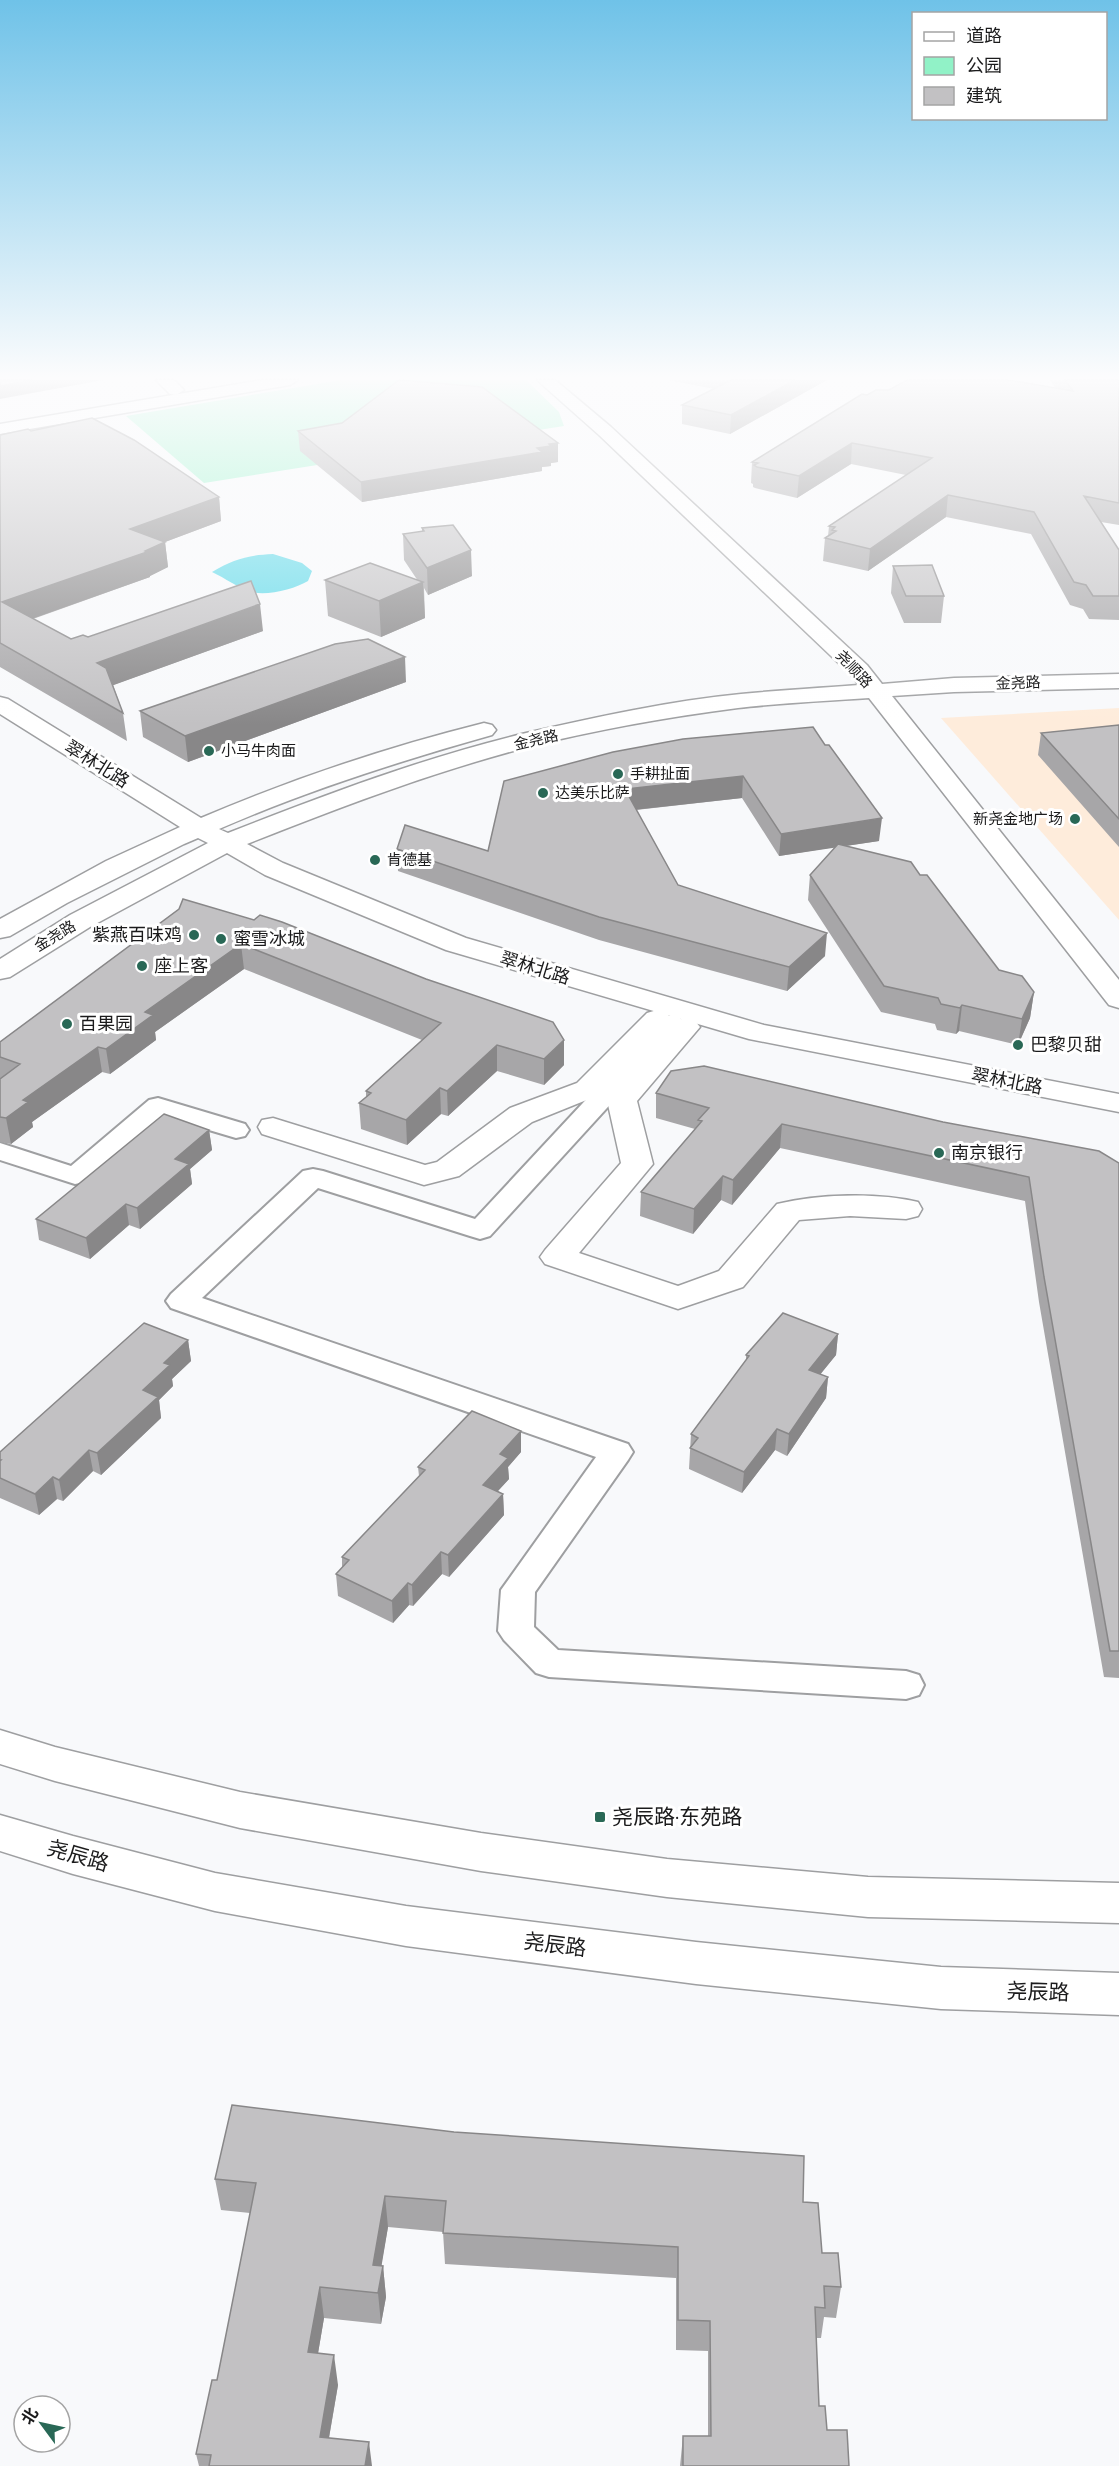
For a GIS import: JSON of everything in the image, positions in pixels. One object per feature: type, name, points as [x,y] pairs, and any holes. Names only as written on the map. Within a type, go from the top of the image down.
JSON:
[{"type":"main road","name":"尧顺路","points":[[672,495],[866,680],[1119,999]]},
{"type":"main road","name":"金尧路","points":[[0,971],[80,921],[216,850],[318,807],[446,764],[528,741],[671,711],[866,680],[1119,663]]},
{"type":"main road","name":"金尧路","points":[[0,930],[62,892],[186,833],[295,788],[404,752],[509,723],[596,704],[720,683],[866,680],[1119,681]]},
{"type":"main road","name":"翠林北路","points":[[0,704],[186,833]]},
{"type":"main road","name":"翠林北路","points":[[0,726],[324,909],[450,958],[763,1051],[1119,1122]]},
{"type":"main road","name":"翠林北路","points":[[216,850],[274,870],[456,944],[748,1030],[1119,1102]]},
{"type":"main road","points":[[273,1127],[424,1175],[448,1169],[521,1115],[588,1089],[671,1023]]},
{"type":"main road","points":[[671,1023],[622,1100],[637,1164],[557,1257],[678,1298],[731,1279],[789,1211],[850,1206],[906,1209]]},
{"type":"main road","points":[[0,1747],[55,1764],[240,1810],[481,1852],[667,1878],[868,1897],[1119,1903]]},
{"type":"main road","name":"尧辰路","points":[[0,1833],[73,1855],[215,1892],[406,1926],[696,1964],[930,1987],[1119,1995]]},
{"type":"street","points":[[671,1023],[480,1230],[313,1177],[181,1301],[617,1452],[518,1590],[516,1630],[549,1663],[906,1685]]},
{"type":"street","points":[[0,1151],[75,1176],[158,1106],[236,1130]]},
{"type":"shaded area","name":"新尧金地广场","points":[[1119,708],[1119,920],[941,718]]},
{"type":"water","points":[[273,554],[302,563],[312,571],[308,581],[281,591],[258,593],[242,588],[212,572],[241,558]]},
{"type":"building","points":[[0,495],[216,495],[219,497],[130,529],[165,542],[145,551],[147,552],[2,602],[71,639],[83,635],[88,637],[251,581],[260,604],[97,663],[106,668],[123,713],[0,643]]},
{"type":"building","points":[[876,495],[948,495],[870,549],[825,538],[836,531],[832,530],[835,527],[829,526]]},
{"type":"building","points":[[948,495],[1119,495],[1119,503],[1084,496],[1119,550],[1119,596],[1093,596],[1086,585],[1074,582],[1034,512]]},
{"type":"building","points":[[453,525],[471,550],[427,568],[403,534],[424,531],[422,528]]},
{"type":"building","points":[[370,563],[423,582],[379,601],[325,580]]},
{"type":"building","points":[[932,565],[944,596],[906,596],[893,566]]},
{"type":"building","points":[[368,639],[405,657],[185,736],[140,711],[335,644]]},
{"type":"building","points":[[1119,725],[1119,819],[1041,733]]},
{"type":"building","points":[[813,727],[825,745],[829,745],[882,818],[781,834],[743,776],[625,789],[678,885],[827,933],[789,967],[599,917],[397,849],[405,825],[488,851],[504,781],[613,752],[683,739]]},
{"type":"building","points":[[838,844],[911,862],[920,875],[927,875],[999,970],[1022,976],[1034,992],[1022,1019],[962,1005],[960,1008],[941,1004],[938,998],[884,986],[810,875]]},
{"type":"building","points":[[183,899],[254,920],[260,915],[282,922],[426,979],[553,1022],[564,1040],[544,1059],[497,1045],[447,1091],[440,1088],[406,1120],[359,1103],[371,1093],[366,1091],[441,1023],[241,944],[145,1012],[153,1015],[106,1049],[98,1047],[23,1100],[28,1102],[6,1118],[0,1117],[0,1079],[20,1064],[0,1057],[0,1042],[179,909]]},
{"type":"building","points":[[704,1066],[943,1122],[1099,1151],[1119,1163],[1119,1651],[1110,1651],[1044,1277],[1029,1177],[782,1124],[733,1180],[723,1176],[694,1209],[641,1192],[702,1121],[698,1120],[709,1108],[656,1093],[671,1071]]},
{"type":"building","points":[[164,1114],[209,1130],[175,1159],[189,1164],[137,1208],[126,1204],[86,1238],[36,1219]]},
{"type":"building","points":[[783,1313],[838,1334],[809,1370],[828,1377],[789,1434],[777,1429],[744,1472],[690,1448],[698,1438],[691,1434],[749,1356],[746,1355]]},
{"type":"building","points":[[144,1323],[188,1340],[164,1363],[170,1365],[143,1390],[158,1397],[97,1453],[89,1450],[59,1480],[53,1477],[35,1494],[0,1478],[0,1452]]},
{"type":"building","points":[[472,1411],[521,1431],[500,1454],[508,1458],[483,1485],[503,1494],[448,1555],[441,1552],[412,1585],[408,1583],[392,1601],[336,1574],[349,1560],[342,1557],[425,1470],[418,1467]]},
{"type":"building","points":[[232,2105],[454,2132],[804,2156],[803,2202],[818,2203],[822,2253],[838,2253],[841,2287],[824,2286],[825,2308],[815,2307],[819,2406],[825,2406],[827,2430],[847,2430],[849,2466],[683,2466],[683,2436],[711,2436],[710,2321],[678,2320],[678,2247],[443,2233],[446,2201],[385,2196],[373,2265],[383,2266],[378,2293],[320,2287],[308,2352],[334,2355],[320,2437],[369,2442],[365,2466],[209,2466],[211,2455],[196,2454],[212,2380],[217,2380],[256,2183],[215,2179]]},
{"type":"place","name":"小马牛肉面","points":[[209,751]]},
{"type":"place","name":"手耕扯面","points":[[618,774]]},
{"type":"place","name":"达美乐比萨","points":[[543,793]]},
{"type":"place","name":"新尧金地广场","points":[[1075,819]]},
{"type":"place","name":"肯德基","points":[[375,860]]},
{"type":"place","name":"紫燕百味鸡","points":[[194,935]]},
{"type":"place","name":"蜜雪冰城","points":[[221,939]]},
{"type":"place","name":"座上客","points":[[142,966]]},
{"type":"place","name":"百果园","points":[[67,1024]]},
{"type":"place","name":"巴黎贝甜","points":[[1018,1045]]},
{"type":"place","name":"南京银行","points":[[939,1153]]},
{"type":"place","name":"尧辰路·东苑路","points":[[600,1817]]}]
